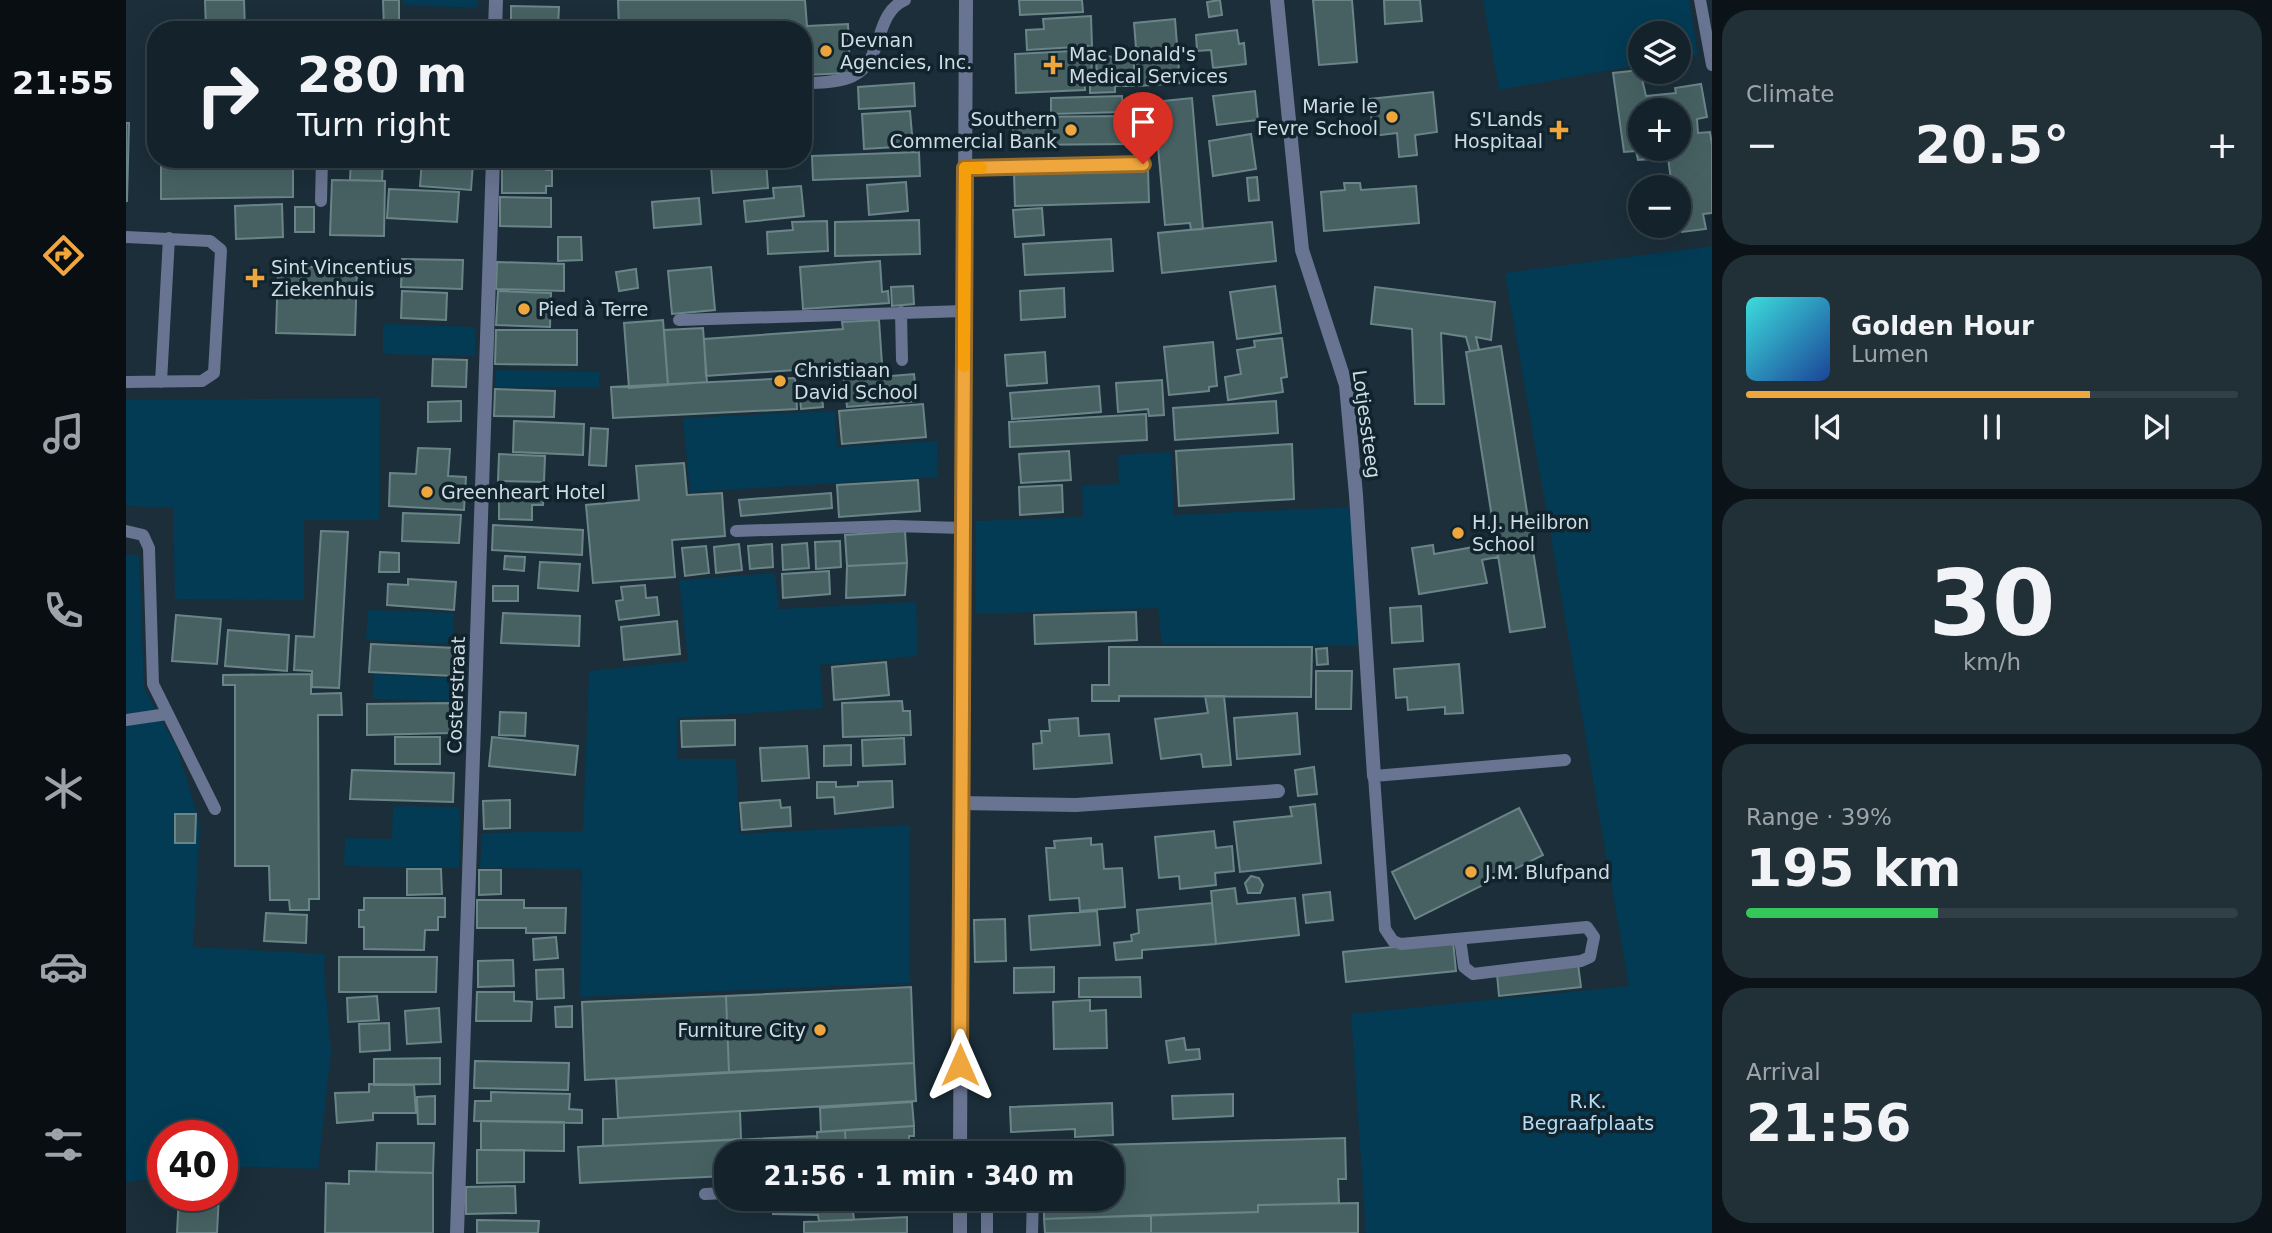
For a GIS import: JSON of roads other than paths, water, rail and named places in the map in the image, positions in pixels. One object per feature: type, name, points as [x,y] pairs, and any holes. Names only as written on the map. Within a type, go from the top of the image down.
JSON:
[{"type":"street","points":[[495,21],[496,0]]},
{"type":"street","points":[[960,1141],[966,0]]},
{"type":"street","name":"Lotjessteeg","points":[[1277,0],[1302,250],[1346,385],[1356,495],[1374,776]]},
{"type":"street","name":"Costerstraat","points":[[457,1233],[493,168]]},
{"type":"street","points":[[960,803],[1076,804],[1278,792]]},
{"type":"street","points":[[960,1211],[960,1233]]},
{"type":"lane","points":[[812,83],[840,80],[855,75],[870,62],[886,15],[905,0]]},
{"type":"lane","points":[[1700,0],[1712,65]]},
{"type":"lane","points":[[965,168],[1143,164]]},
{"type":"lane","points":[[321,201],[322,168]]},
{"type":"lane","points":[[126,237],[210,241],[221,250],[216,370],[202,381],[126,382]]},
{"type":"lane","points":[[161,382],[169,238]]},
{"type":"lane","points":[[679,320],[964,310]]},
{"type":"lane","points":[[901,312],[902,360]]},
{"type":"lane","points":[[736,531],[894,526],[962,528]]},
{"type":"lane","points":[[126,531],[143,535],[149,548],[153,684],[215,809]]},
{"type":"lane","points":[[126,720],[167,714]]},
{"type":"lane","points":[[1460,939],[1464,967],[1473,974],[1581,961],[1590,957],[1594,937],[1587,927],[1401,944],[1393,941],[1385,929],[1374,776],[1565,760]]},
{"type":"lane","points":[[705,1194],[714,1193]]},
{"type":"lane","points":[[987,1211],[987,1233]]},
{"type":"lane","points":[[1032,1233],[1033,1211]]},
{"type":"place","name":"Devnan Agencies, Inc.","points":[[826,51]]},
{"type":"place","name":"Mac Donald's Medical Services","points":[[1053,65]]},
{"type":"place","name":"Marie le Fevre School","points":[[1392,117]]},
{"type":"place","name":"Southern Commercial Bank","points":[[1071,130]]},
{"type":"place","name":"S'Lands Hospitaal","points":[[1559,130]]},
{"type":"place","name":"Sint Vincentius Ziekenhuis","points":[[255,278]]},
{"type":"place","name":"Pied à Terre","points":[[524,309]]},
{"type":"place","name":"Christiaan David School","points":[[780,381]]},
{"type":"place","name":"Greenheart Hotel","points":[[427,492]]},
{"type":"place","name":"H.J. Heilbron School","points":[[1458,533]]},
{"type":"place","name":"J.M. Blufpand","points":[[1471,872]]},
{"type":"place","name":"Furniture City","points":[[820,1030]]},
{"type":"park label","name":"R.K. Begraafplaats","points":[[1588,1112]]}]
